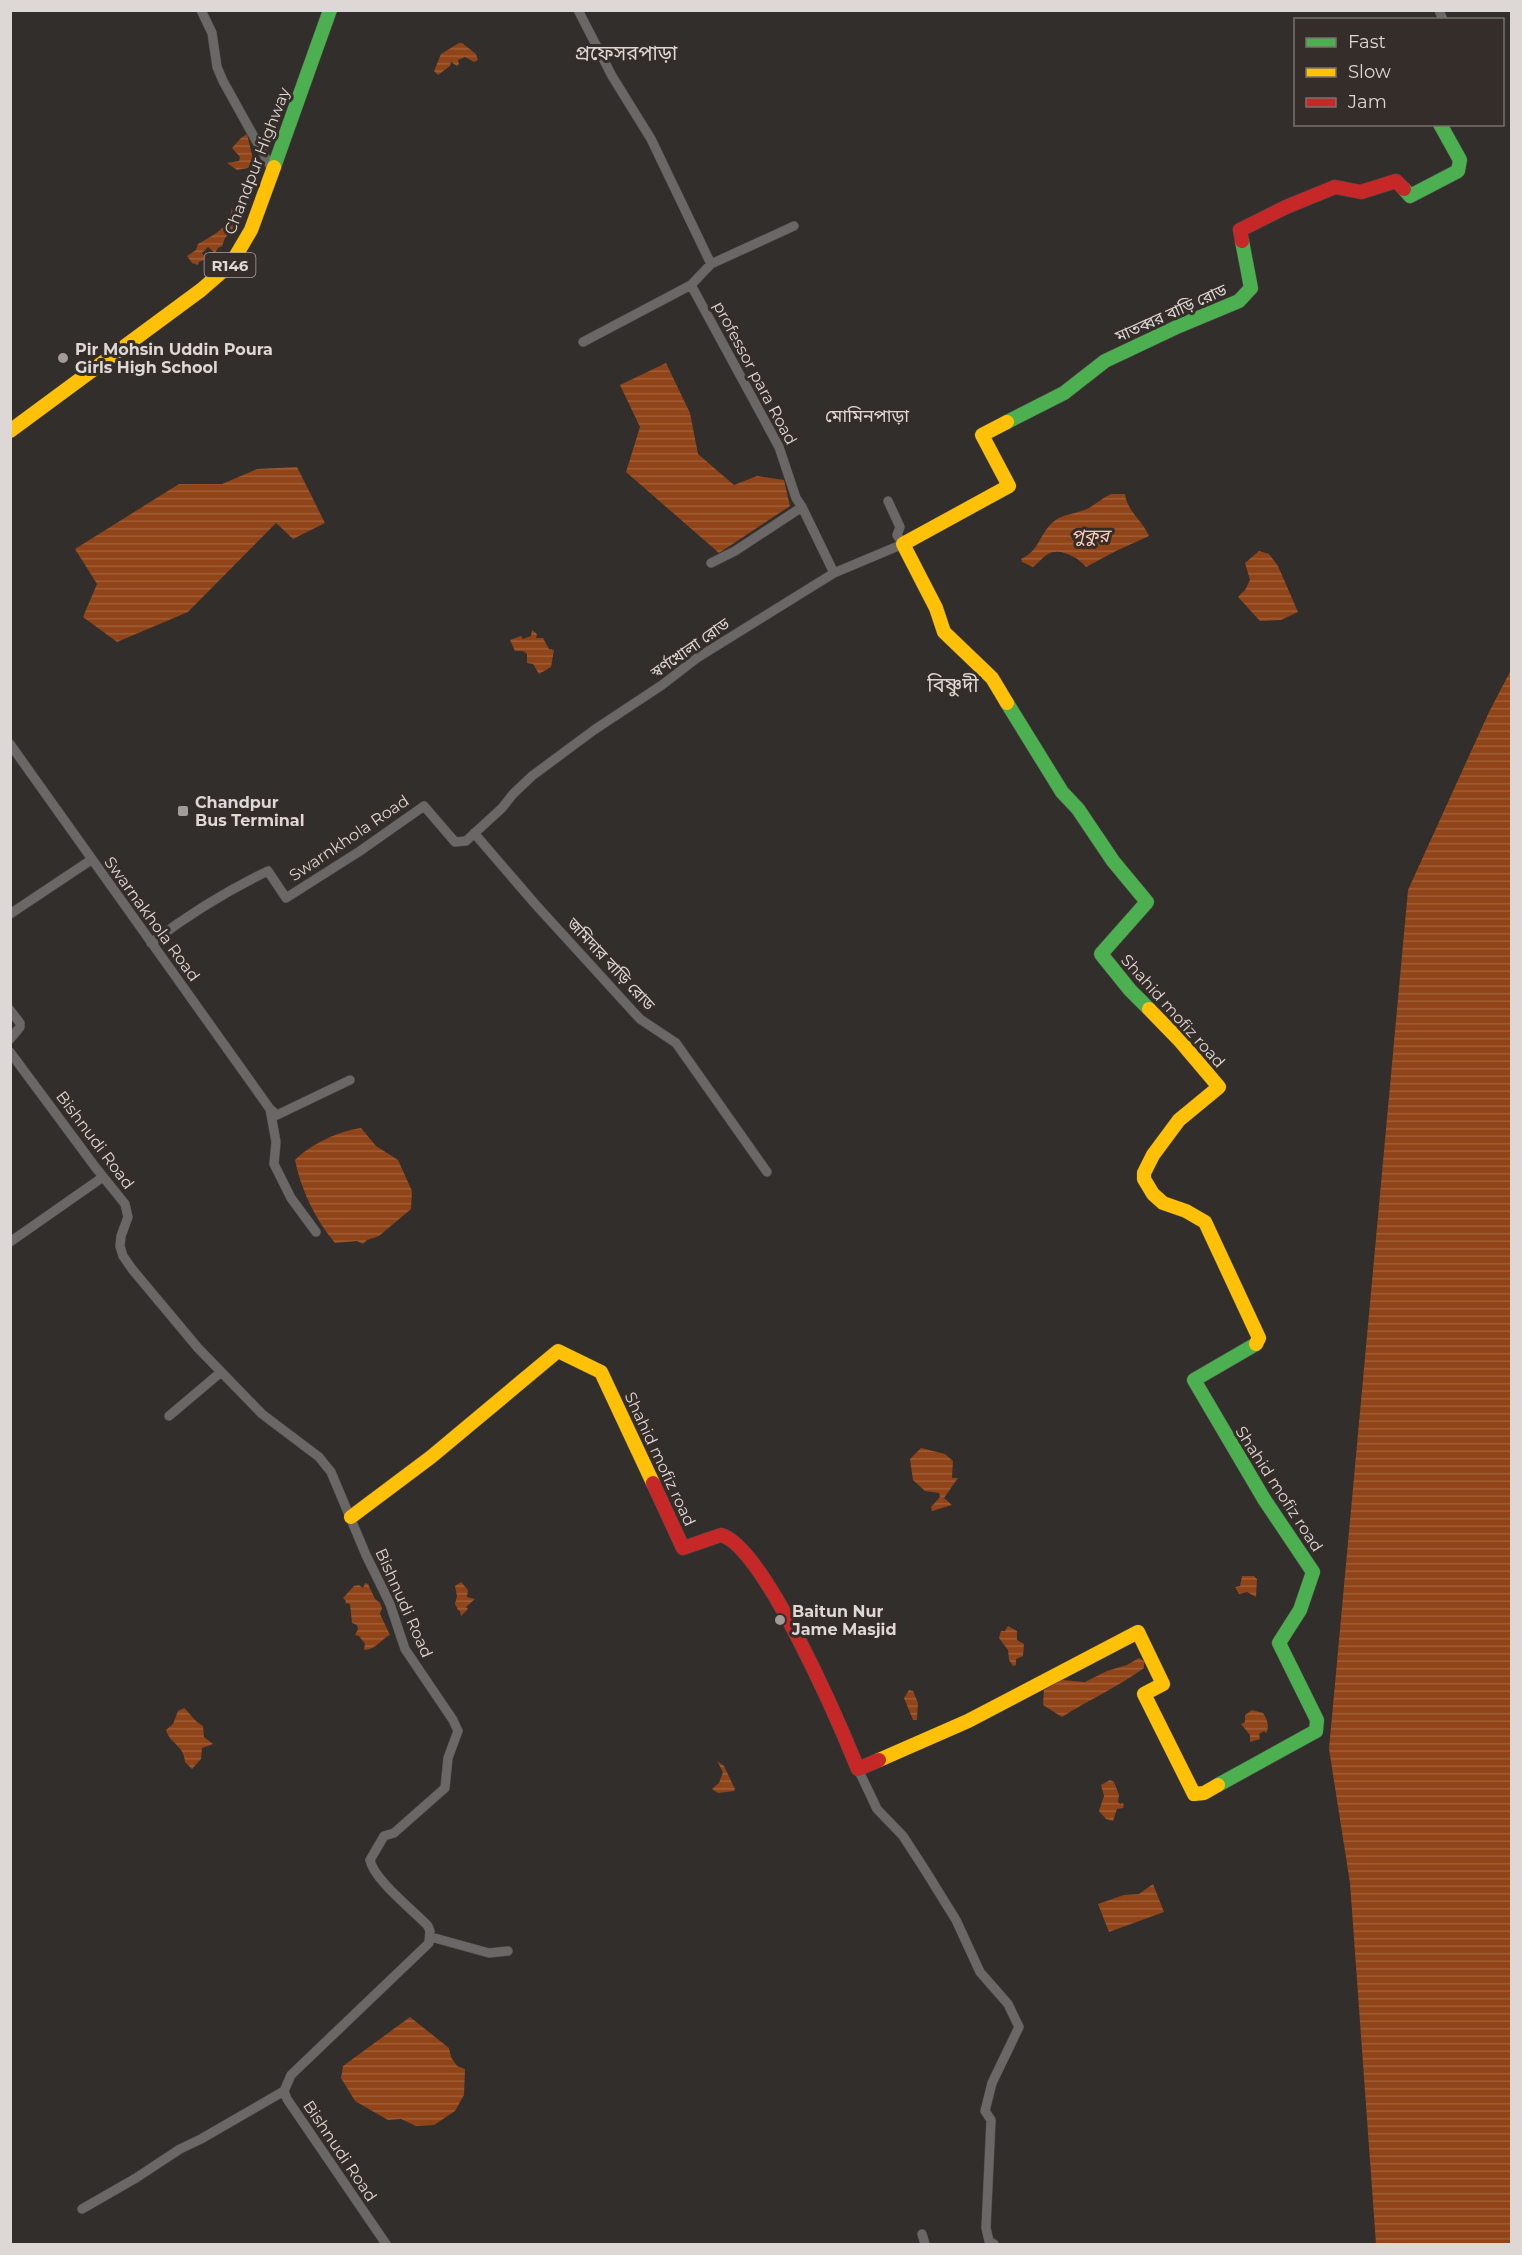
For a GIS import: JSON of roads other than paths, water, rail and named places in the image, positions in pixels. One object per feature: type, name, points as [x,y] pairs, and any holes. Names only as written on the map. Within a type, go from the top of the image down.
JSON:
[{"type":"street","points":[[201,10],[212,33],[217,67],[273,171]]},
{"type":"street","name":"Chandpur Highway","points":[[10,430],[201,290],[231,264],[251,230],[330,10]]},
{"type":"street","points":[[578,10],[612,76],[651,139],[711,264]]},
{"type":"street","name":"মাতব্বর বাড়ি রোড","points":[[903,544],[1009,486],[982,435],[1064,393],[1105,362],[1179,326],[1239,301],[1251,288],[1240,230],[1286,207],[1335,187],[1361,192],[1396,181],[1410,196],[1458,171],[1460,160],[1441,126]]},
{"type":"street","points":[[584,342],[691,285],[711,264],[794,226]]},
{"type":"street","name":"professor para Road","points":[[691,285],[779,447],[796,498],[834,573]]},
{"type":"street","points":[[888,501],[900,527],[897,535],[903,544]]},
{"type":"street","points":[[711,563],[735,551],[802,507]]},
{"type":"street","name":"স্বর্ণখোলা রোড","points":[[474,833],[532,776],[697,658],[834,573],[903,544]]},
{"type":"street","name":"Shahid mofiz road","points":[[351,1517],[373,1503],[456,1439],[558,1351],[601,1372],[683,1548],[689,1548],[717,1535],[725,1536],[739,1548],[762,1577],[816,1675],[858,1769],[938,1735],[1009,1701],[1138,1632],[1163,1684],[1144,1694],[1194,1794],[1204,1793],[1316,1731],[1317,1720],[1279,1643],[1299,1615],[1310,1588],[1313,1572],[1264,1499],[1194,1380],[1252,1347],[1259,1338],[1205,1222],[1186,1211],[1164,1203],[1153,1194],[1144,1179],[1144,1173],[1154,1155],[1179,1120],[1219,1087],[1180,1041],[1130,990],[1101,954],[1148,902],[1113,861],[1078,809],[1062,792],[992,678],[944,632],[936,608],[903,544]]},
{"type":"street","name":"Swarnakhola Road","points":[[10,744],[270,1109]]},
{"type":"street","name":"Swarnkhola Road","points":[[151,944],[187,916],[268,871],[286,898],[360,851],[424,806],[456,842],[466,841],[474,833]]},
{"type":"street","name":"জমিদার বাড়ি রোড","points":[[474,833],[536,905],[640,1018],[676,1043],[767,1172]]},
{"type":"street","points":[[10,914],[91,860]]},
{"type":"street","points":[[10,1010],[21,1027],[10,1039]]},
{"type":"street","name":"Bishnudi Road","points":[[10,1052],[125,1204],[129,1217],[120,1241],[123,1256],[220,1372],[262,1414],[319,1457],[331,1472],[366,1555],[390,1604],[405,1649],[458,1731],[448,1758],[446,1788],[394,1833],[384,1836],[370,1860],[371,1866],[382,1880],[428,1926],[431,1937],[429,1944],[291,2075],[284,2091],[287,2099],[386,2244]]},
{"type":"street","points":[[270,1109],[277,1115],[350,1080]]},
{"type":"street","points":[[270,1109],[276,1142],[274,1164],[291,1198],[315,1232]]},
{"type":"street","points":[[10,1242],[103,1177]]},
{"type":"street","points":[[169,1416],[220,1372]]},
{"type":"street","points":[[858,1769],[877,1809],[903,1836],[956,1920],[980,1972],[1008,2004],[1019,2027],[992,2083],[985,2111],[991,2120],[986,2228],[989,2241],[994,2244]]},
{"type":"street","points":[[431,1937],[489,1953],[507,1951]]},
{"type":"street","points":[[82,2209],[180,2149],[284,2091]]},
{"type":"street","points":[[922,2234],[925,2244]]},
{"type":"water","points":[[459,43],[476,54],[478,60],[474,62],[465,57],[458,60],[457,66],[451,62],[450,66],[438,75],[434,71],[441,54]]},
{"type":"water","points":[[247,134],[253,159],[248,168],[237,170],[227,163],[239,161],[240,157],[232,148]]},
{"type":"water","points":[[232,208],[233,229],[225,238],[222,246],[215,253],[208,247],[202,253],[206,259],[198,265],[192,263],[187,256],[196,250],[198,244],[224,226]]},
{"type":"water","points":[[666,363],[690,413],[698,454],[734,485],[757,476],[784,480],[790,506],[719,553],[626,472],[640,427],[620,385]]},
{"type":"water","points":[[297,467],[325,523],[293,539],[276,523],[188,612],[117,642],[83,617],[97,584],[75,549],[179,484],[222,484],[257,469]]},
{"type":"water","name":"পুকুর","points":[[1111,494],[1125,494],[1132,511],[1149,536],[1086,567],[1074,557],[1058,552],[1048,554],[1033,567],[1022,562],[1021,559],[1033,551],[1053,522],[1087,509]]},
{"type":"water","points":[[1259,551],[1269,554],[1278,566],[1298,612],[1281,620],[1260,621],[1238,597],[1250,580],[1245,563]]},
{"type":"water","points":[[532,630],[537,634],[536,638],[543,638],[549,649],[554,650],[551,667],[539,674],[533,664],[527,663],[527,654],[523,651],[515,651],[510,640],[521,636],[523,639],[531,636]]},
{"type":"water","points":[[1511,670],[1511,2244],[1376,2244],[1350,1883],[1329,1749],[1408,890],[1489,712]]},
{"type":"water","points":[[361,1128],[376,1146],[398,1160],[412,1191],[411,1209],[379,1236],[363,1244],[357,1241],[335,1243],[310,1204],[295,1160],[326,1139]]},
{"type":"water","points":[[921,1448],[945,1454],[953,1461],[952,1478],[958,1478],[944,1498],[952,1505],[932,1511],[931,1507],[940,1497],[939,1493],[925,1491],[913,1480],[910,1459]]},
{"type":"water","points":[[1242,1576],[1254,1576],[1257,1579],[1256,1597],[1247,1592],[1239,1594],[1235,1587],[1240,1586]]},
{"type":"water","points":[[461,1582],[468,1590],[467,1597],[475,1599],[466,1607],[468,1609],[461,1616],[455,1604],[457,1596],[455,1586]]},
{"type":"water","points":[[365,1583],[380,1603],[382,1608],[380,1614],[390,1635],[373,1648],[365,1650],[365,1644],[359,1636],[355,1635],[358,1629],[357,1625],[352,1623],[350,1604],[345,1603],[343,1598],[354,1586],[359,1585],[363,1588]]},
{"type":"water","points":[[1008,1626],[1017,1631],[1017,1640],[1024,1644],[1023,1656],[1016,1659],[1016,1665],[1013,1666],[1009,1660],[1008,1650],[999,1638],[1001,1631],[1005,1631]]},
{"type":"water","points":[[1139,1658],[1144,1661],[1144,1668],[1062,1717],[1043,1705],[1044,1690],[1062,1680],[1085,1682]]},
{"type":"water","points":[[909,1690],[913,1691],[918,1703],[917,1720],[913,1720],[904,1698]]},
{"type":"water","points":[[184,1708],[203,1726],[204,1737],[213,1744],[202,1748],[201,1759],[192,1769],[185,1762],[180,1748],[166,1730],[173,1724],[178,1711]]},
{"type":"water","points":[[1252,1710],[1263,1713],[1268,1728],[1266,1733],[1264,1731],[1259,1734],[1260,1739],[1250,1742],[1250,1735],[1241,1724],[1245,1722],[1245,1715]]},
{"type":"water","points":[[717,1761],[724,1766],[734,1791],[718,1793],[712,1789],[719,1783],[723,1772]]},
{"type":"water","points":[[1110,1780],[1114,1782],[1119,1795],[1118,1802],[1123,1803],[1124,1806],[1117,1809],[1113,1821],[1106,1819],[1099,1811],[1104,1796],[1101,1785]]},
{"type":"water","points":[[1153,1884],[1164,1912],[1109,1932],[1098,1904],[1124,1895],[1139,1894]]},
{"type":"water","points":[[410,2017],[449,2048],[451,2057],[457,2066],[465,2069],[464,2095],[455,2111],[434,2125],[416,2126],[401,2119],[388,2120],[355,2101],[341,2078],[343,2066]]},
{"type":"place","name":"Pir Mohsin Uddin Poura Girls High School","points":[[63,358]]},
{"type":"place","name":"Chandpur Bus Terminal","points":[[183,811]]},
{"type":"place","name":"Baitun Nur Jame Masjid","points":[[780,1620]]},
{"type":"district","name":"প্রফেসরপাড়া","points":[[626,53]]},
{"type":"district","name":"মোমিনপাড়া","points":[[867,416]]},
{"type":"district","name":"বিষ্ণুদী","points":[[953,685]]}]
